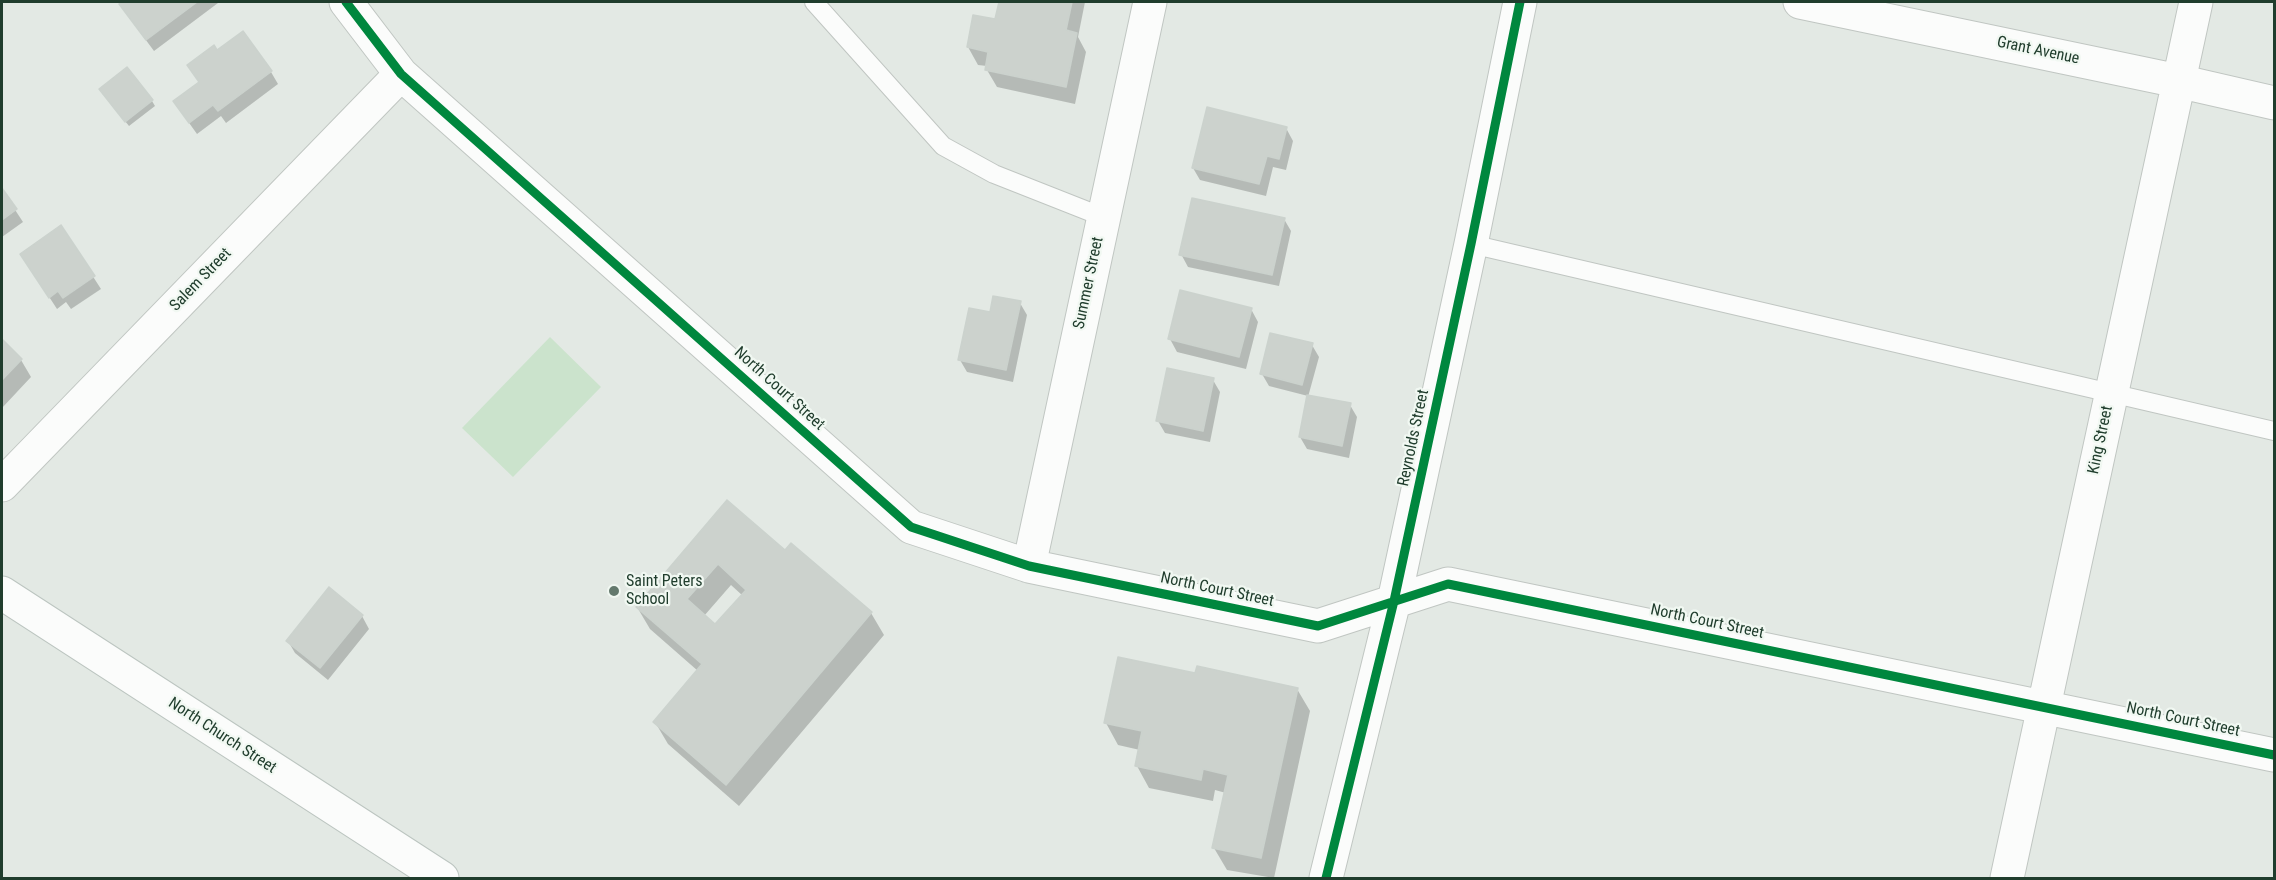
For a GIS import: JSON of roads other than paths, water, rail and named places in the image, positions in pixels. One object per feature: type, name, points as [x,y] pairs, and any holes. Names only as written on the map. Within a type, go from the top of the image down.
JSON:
[{"type":"street","name":"North Court Street","points":[[346,2],[401,74],[912,527],[1029,566],[1318,626],[1448,584],[2274,755]]},
{"type":"street","name":"Summer Street","points":[[1029,566],[1150,2]]},
{"type":"street","name":"Reynolds Street","points":[[1326,879],[1394,601],[1520,2]]},
{"type":"street","name":"Grant Avenue","points":[[1800,2],[2274,103]]},
{"type":"street","name":"King Street","points":[[2007,879],[2196,2]]},
{"type":"street","name":"Salem Street","points":[[2,485],[401,74]]},
{"type":"street","name":"North Church Street","points":[[2,593],[442,879]]},
{"type":"lane","points":[[814,2],[943,146],[994,174],[1103,217]]},
{"type":"lane","points":[[1471,243],[2274,431]]},
{"type":"place","name":"Saint Peters School","points":[[614,591]]}]
